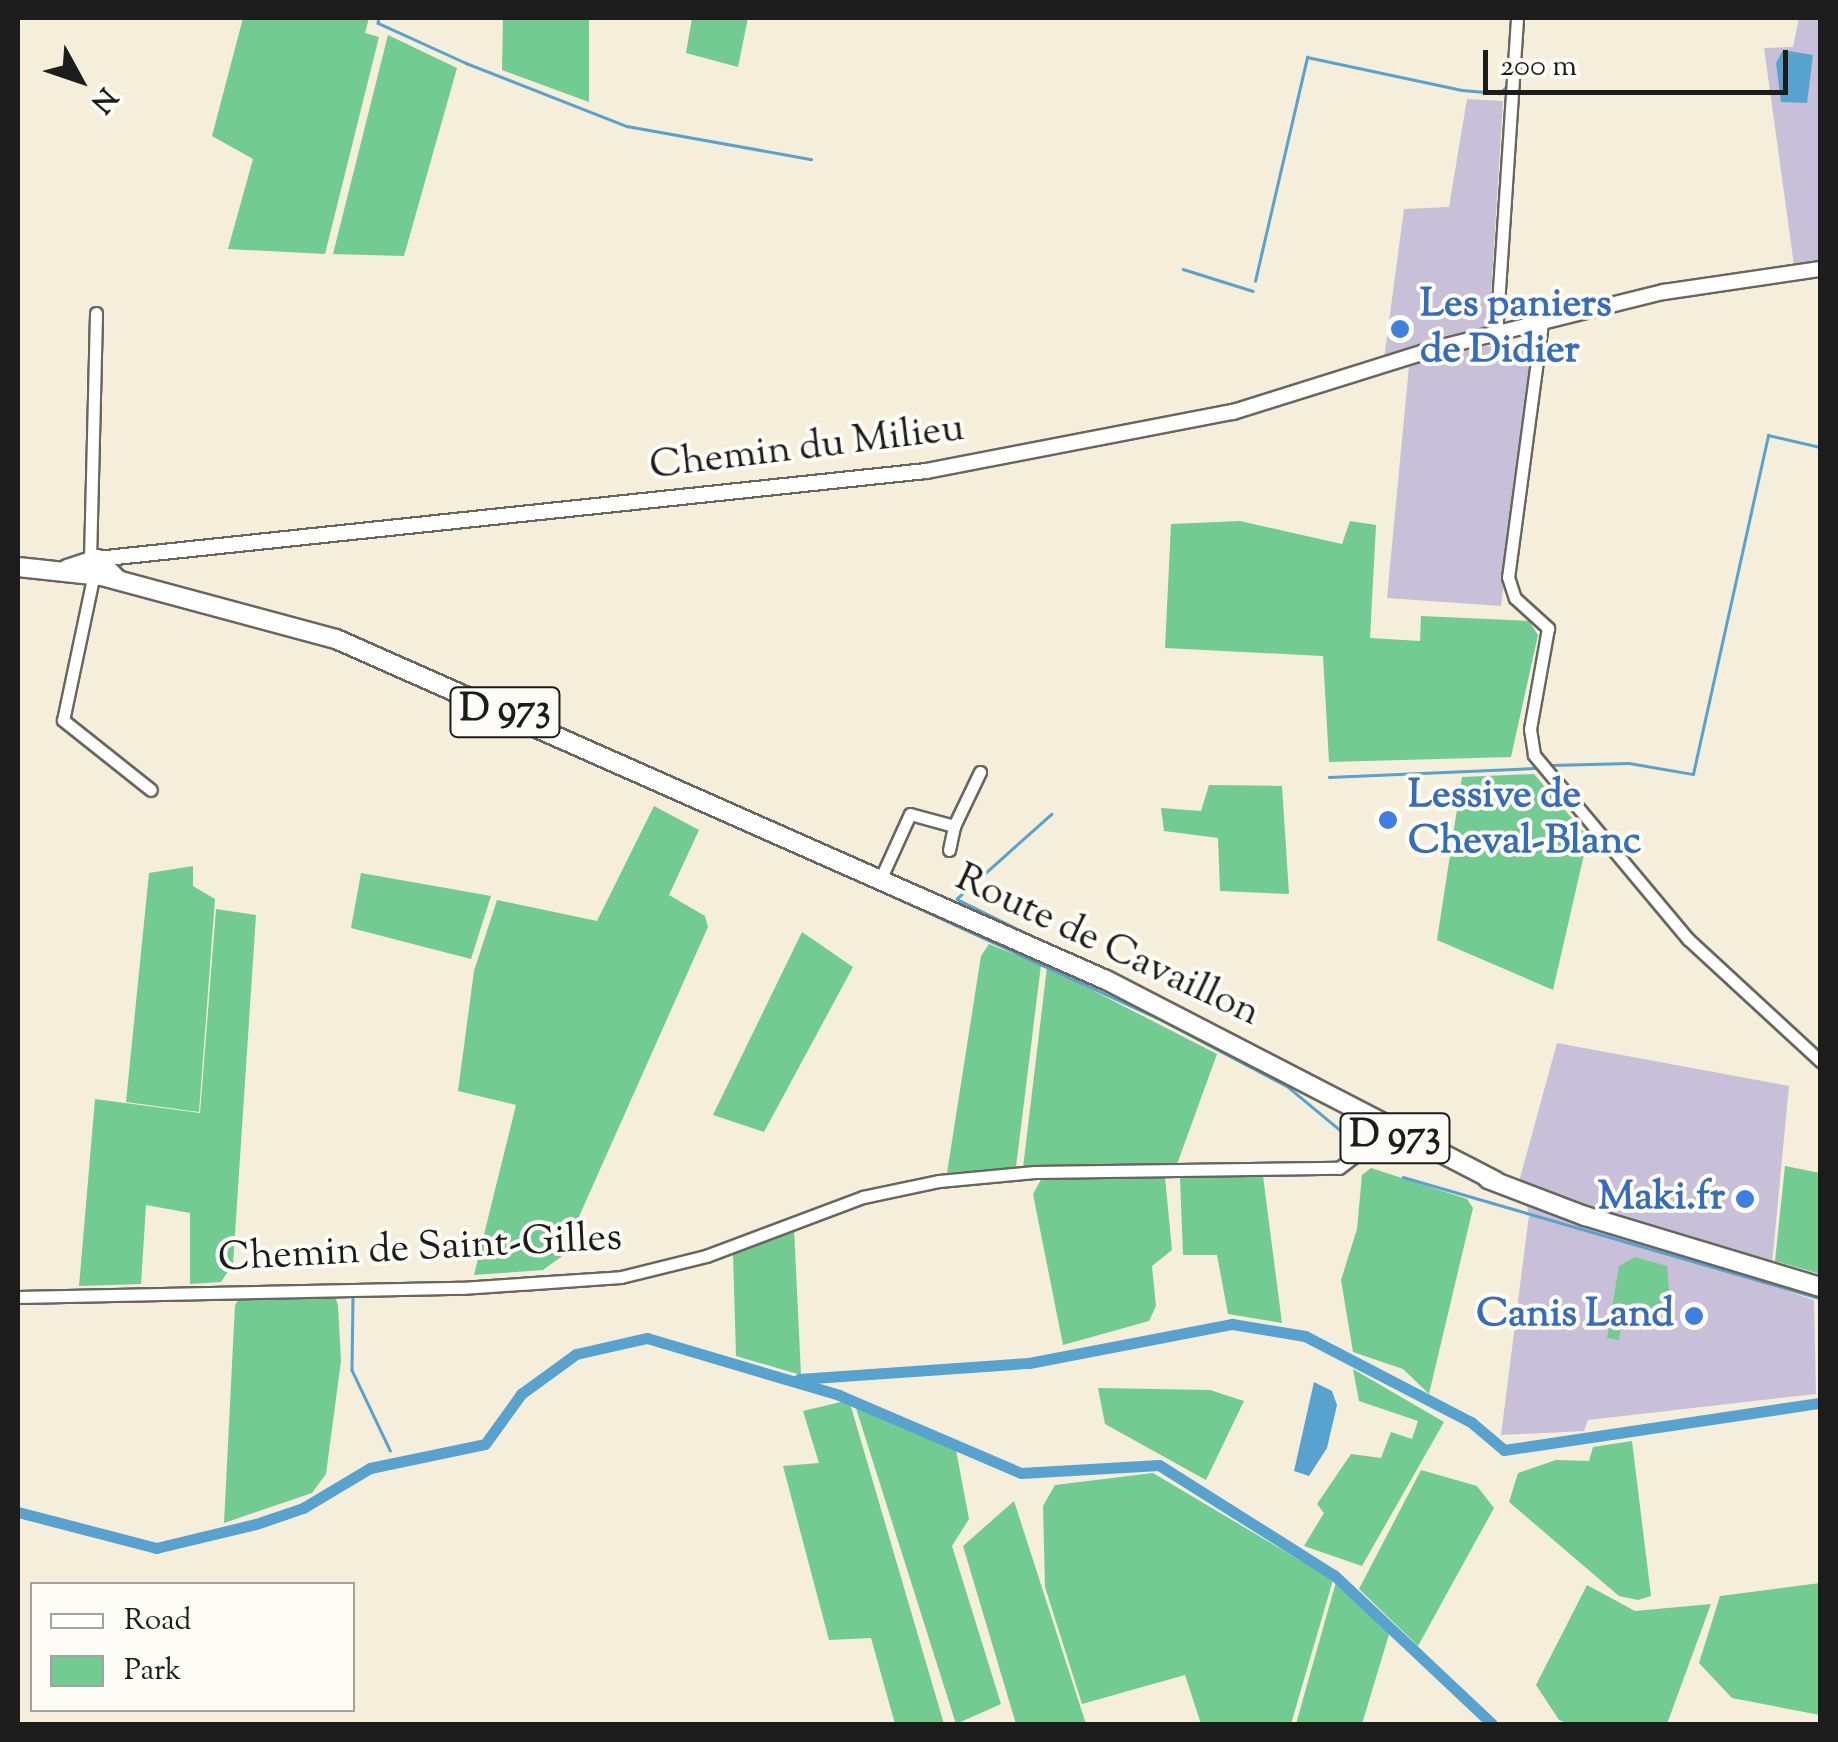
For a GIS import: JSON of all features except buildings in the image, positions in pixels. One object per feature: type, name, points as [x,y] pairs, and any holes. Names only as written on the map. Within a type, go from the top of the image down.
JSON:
[{"type":"main road","points":[[18,567],[99,568]]},
{"type":"main road","name":"D 973","points":[[99,568],[336,639],[880,880]]},
{"type":"main road","name":"Route de Cavaillon","points":[[880,880],[1106,980],[1377,1125],[1495,1181],[1585,1216],[1820,1286]]},
{"type":"main road","name":"Route de Cavaillon","points":[[1377,1125],[1495,1181]]},
{"type":"street","points":[[1496,335],[1517,18]]},
{"type":"street","name":"Chemin du Milieu","points":[[99,568],[926,471],[1233,412],[1542,322],[1725,279],[1820,269]]},
{"type":"street","points":[[96,313],[89,398],[97,421],[99,568],[63,720],[151,790]]},
{"type":"street","points":[[1542,322],[1508,577],[1515,598],[1548,628],[1530,729],[1534,756],[1688,938],[1820,1060]]},
{"type":"street","points":[[949,850],[954,826],[980,772]]},
{"type":"street","points":[[880,880],[910,814],[954,826]]},
{"type":"street","points":[[1348,1161],[1377,1125]]},
{"type":"street","points":[[1348,1161],[1377,1125]]},
{"type":"street","name":"Chemin de Saint-Gilles","points":[[18,1297],[442,1289],[621,1277],[722,1251],[863,1197],[938,1181],[1036,1172],[1317,1171],[1348,1161]]},
{"type":"shaded area","points":[[1799,18],[1820,18],[1820,263],[1794,265],[1764,48],[1793,47]]},
{"type":"shaded area","points":[[1467,99],[1503,101],[1489,329],[1448,335],[1384,359],[1404,209],[1449,207]]},
{"type":"shaded area","points":[[1533,344],[1501,606],[1387,598],[1409,366],[1476,347]]},
{"type":"shaded area","points":[[1557,1043],[1789,1086],[1770,1285],[1814,1300],[1816,1394],[1588,1420],[1584,1431],[1501,1435],[1529,1215],[1520,1178]]},
{"type":"green space","points":[[243,18],[369,18],[365,33],[379,37],[325,254],[228,249],[253,159],[212,136]]},
{"type":"green space","points":[[503,18],[589,18],[589,102],[502,70]]},
{"type":"green space","points":[[692,18],[748,18],[738,67],[686,53]]},
{"type":"green space","points":[[388,35],[457,68],[404,256],[333,254]]},
{"type":"green space","points":[[1240,521],[1342,544],[1350,521],[1376,525],[1370,638],[1420,641],[1421,616],[1529,621],[1538,635],[1511,757],[1329,762],[1323,656],[1165,648],[1171,524]]},
{"type":"green space","points":[[1534,774],[1588,837],[1553,990],[1437,940],[1462,777]]},
{"type":"green space","points":[[1209,785],[1282,786],[1289,894],[1220,891],[1218,838],[1164,831],[1161,808],[1201,811]]},
{"type":"green space","points":[[654,806],[699,830],[669,895],[705,916],[708,927],[561,1257],[543,1270],[474,1275],[516,1105],[458,1091],[474,971],[497,900],[597,921]]},
{"type":"green space","points":[[193,866],[193,886],[215,899],[199,1112],[126,1102],[149,873]]},
{"type":"green space","points":[[361,873],[491,896],[471,959],[351,928]]},
{"type":"green space","points":[[216,909],[256,915],[233,1264],[221,1282],[190,1284],[190,1213],[146,1205],[141,1284],[79,1286],[95,1099],[200,1113]]},
{"type":"green space","points":[[802,932],[853,967],[764,1132],[713,1115]]},
{"type":"green space","points":[[989,944],[1041,965],[1016,1167],[947,1173],[981,956]]},
{"type":"green space","points":[[1047,967],[1217,1054],[1176,1167],[1023,1168]]},
{"type":"green space","points":[[1785,1166],[1820,1173],[1820,1274],[1775,1261]]},
{"type":"green space","points":[[1371,1168],[1467,1199],[1473,1208],[1429,1394],[1403,1369],[1353,1352],[1341,1280],[1357,1229],[1362,1175]]},
{"type":"green space","points":[[1043,1176],[1165,1177],[1172,1250],[1152,1266],[1156,1306],[1149,1321],[1063,1345],[1033,1194]]},
{"type":"green space","points":[[1263,1176],[1282,1323],[1228,1314],[1217,1255],[1183,1255],[1180,1178]]},
{"type":"green space","points":[[794,1228],[801,1375],[736,1356],[733,1254]]},
{"type":"green space","points":[[1635,1257],[1667,1266],[1671,1313],[1623,1304],[1619,1340],[1607,1338],[1619,1266]]},
{"type":"green space","points":[[295,1293],[336,1299],[338,1306],[341,1361],[326,1474],[312,1493],[224,1523],[235,1305],[242,1295]]},
{"type":"green space","points":[[1353,1369],[1444,1422],[1362,1566],[1304,1546],[1324,1513],[1317,1504],[1351,1454],[1381,1458],[1391,1432],[1412,1439],[1418,1421],[1359,1401]]},
{"type":"green space","points":[[1098,1388],[1210,1390],[1244,1401],[1206,1480],[1105,1424]]},
{"type":"green space","points":[[849,1400],[944,1724],[895,1724],[871,1638],[829,1640],[783,1466],[819,1463],[803,1411]]},
{"type":"green space","points":[[855,1405],[956,1450],[969,1519],[952,1546],[1001,1704],[956,1724]]},
{"type":"green space","points":[[1632,1441],[1651,1596],[1638,1600],[1619,1596],[1509,1502],[1518,1473],[1556,1460],[1589,1461],[1593,1447]]},
{"type":"green space","points":[[1421,1470],[1477,1486],[1494,1508],[1418,1646],[1359,1589]]},
{"type":"green space","points":[[1153,1473],[1333,1580],[1291,1724],[1201,1724],[1185,1675],[1082,1704],[1045,1587],[1043,1506],[1055,1485]]},
{"type":"green space","points":[[1014,1501],[1086,1724],[1016,1724],[963,1546]]},
{"type":"green space","points":[[1336,1582],[1390,1631],[1362,1724],[1296,1724]]},
{"type":"green space","points":[[1820,1583],[1820,1715],[1732,1698],[1699,1663],[1720,1596]]},
{"type":"green space","points":[[1587,1585],[1635,1611],[1711,1604],[1667,1724],[1569,1724],[1559,1720],[1536,1685]]},
{"type":"water","points":[[1783,50],[1813,55],[1807,103],[1781,102],[1776,63]]},
{"type":"water","points":[[1314,1382],[1332,1391],[1337,1405],[1327,1448],[1309,1476],[1294,1471]]},
{"type":"waterway","points":[[379,18],[378,23],[466,63],[627,126],[811,159]]},
{"type":"waterway","points":[[1255,281],[1307,57],[1462,90],[1500,93],[1507,86]]},
{"type":"waterway","points":[[1183,269],[1253,291]]},
{"type":"waterway","points":[[1551,765],[1629,763],[1693,774],[1768,435],[1820,447]]},
{"type":"waterway","points":[[1329,777],[1539,768]]},
{"type":"waterway","points":[[1052,814],[957,899],[1285,1062]]},
{"type":"waterway","points":[[838,871],[1156,1017],[1287,1086],[1345,1134]]},
{"type":"waterway","points":[[1403,1177],[1820,1298]]},
{"type":"waterway","points":[[353,1297],[352,1370],[390,1450]]},
{"type":"waterway","points":[[799,1379],[1029,1363],[1232,1324],[1305,1336],[1471,1422],[1504,1450],[1820,1403]]},
{"type":"waterway","points":[[18,1512],[156,1548],[256,1524],[303,1508],[370,1468],[485,1444],[521,1394],[576,1354],[647,1338],[839,1395],[1021,1473],[1159,1465],[1334,1575],[1492,1724]]},
{"type":"place","name":"Les paniers de Didier","points":[[1400,329]]},
{"type":"place","name":"Lessive de Cheval-Blanc","points":[[1388,820]]},
{"type":"place","name":"Maki.fr","points":[[1745,1199]]},
{"type":"place","name":"Canis Land","points":[[1694,1316]]}]
